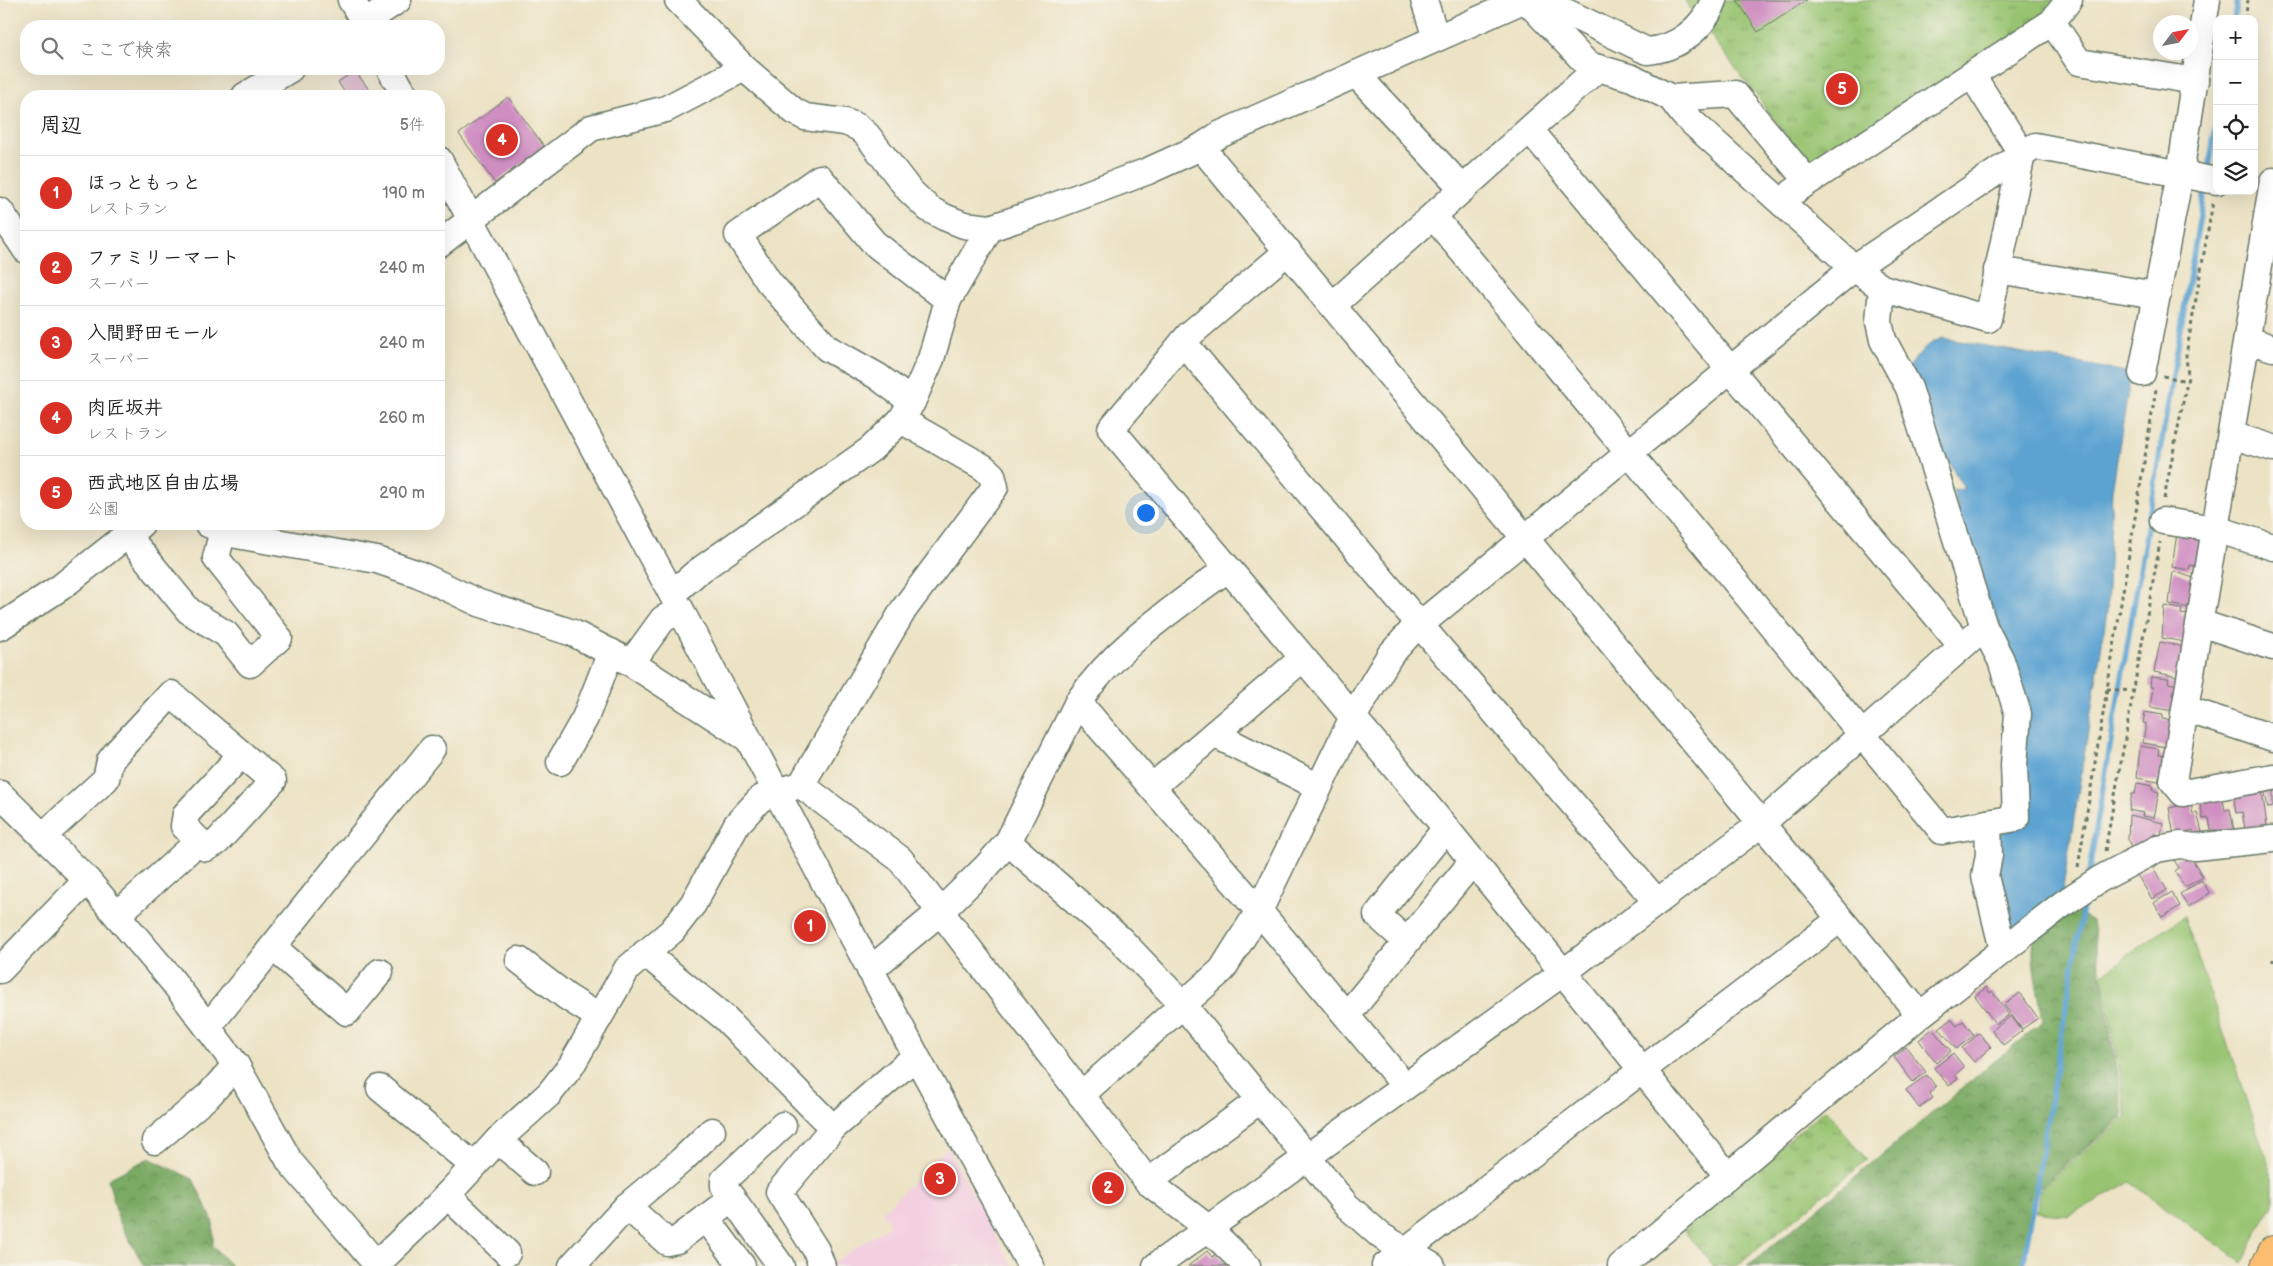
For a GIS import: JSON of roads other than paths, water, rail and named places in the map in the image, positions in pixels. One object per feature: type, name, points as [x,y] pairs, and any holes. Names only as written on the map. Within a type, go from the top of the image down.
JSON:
[{"type":"highway","points":[[2265,1266],[2273,1250]]},
{"type":"street","points":[[351,0],[361,20]]},
{"type":"street","points":[[371,20],[398,0]]},
{"type":"street","points":[[678,0],[744,68],[794,111],[805,117],[845,122],[858,127],[867,135],[909,190],[929,209],[944,218],[964,225],[990,228],[1148,172],[1201,147],[1219,136],[1436,38],[1528,3],[1557,8],[1647,51],[1660,50],[1674,45],[1692,32],[1709,14],[1714,0]]},
{"type":"street","points":[[1424,0],[1436,38]]},
{"type":"street","points":[[1780,202],[1807,181],[2052,22],[2068,0]]},
{"type":"street","points":[[2154,374],[2157,295],[2185,175],[2195,81],[2207,0]]},
{"type":"street","points":[[1528,3],[1588,65],[1632,78],[1671,98],[1683,114],[1780,202],[1854,268],[1882,288],[1988,319],[2022,154],[1972,75]]},
{"type":"street","points":[[2052,22],[2080,62],[2195,81]]},
{"type":"street","points":[[445,239],[470,218],[591,128],[666,109],[744,68]]},
{"type":"street","points":[[1333,305],[1598,68]]},
{"type":"street","points":[[1356,74],[1464,188]]},
{"type":"street","points":[[255,90],[280,75]]},
{"type":"street","points":[[393,75],[402,90]]},
{"type":"street","points":[[1671,98],[1735,94],[1807,181]]},
{"type":"street","points":[[1530,130],[1961,645]]},
{"type":"street","points":[[1081,1095],[1222,970],[1259,911],[1353,717],[1390,655],[1420,625],[1854,268],[2035,146],[2213,180]]},
{"type":"street","points":[[1201,147],[1288,250],[1839,920],[1920,1015]]},
{"type":"street","points":[[445,171],[677,602],[747,739],[916,1056],[1031,1266]]},
{"type":"street","points":[[0,794],[87,880],[208,1027],[236,1065],[290,1162],[377,1265],[447,1195],[498,1140],[548,1094],[571,1066],[627,969],[672,930],[693,904],[737,824],[760,800],[775,792],[801,786],[904,609],[995,487],[992,475],[906,411],[877,376],[827,348],[769,282],[738,235],[820,178],[874,243],[948,300]]},
{"type":"street","points":[[2266,185],[2268,244],[2247,340],[2186,709],[2172,781],[2183,793],[2273,777]]},
{"type":"street","points":[[0,211],[18,241]]},
{"type":"street","points":[[1433,216],[1942,831],[2016,818],[2014,765],[2018,714],[2001,660],[1984,627],[1909,388],[1883,340],[1879,322],[1882,288]]},
{"type":"street","points":[[560,762],[621,658],[677,602],[696,573],[871,450],[906,411],[931,359],[948,300],[990,228]]},
{"type":"street","points":[[1288,250],[1183,342],[1110,430],[1446,828],[1728,1176]]},
{"type":"street","points":[[1997,270],[2157,295]]},
{"type":"street","points":[[2247,340],[2273,348]]},
{"type":"street","points":[[1183,342],[1420,625],[1657,902]]},
{"type":"street","points":[[2231,435],[2273,448]]},
{"type":"street","points":[[2164,522],[2216,529],[2273,547]]},
{"type":"street","points":[[0,627],[61,587],[133,530]]},
{"type":"street","points":[[135,530],[189,611],[226,634],[250,664],[280,638],[216,558],[215,530]]},
{"type":"street","points":[[223,530],[237,535],[377,560],[418,574],[479,603],[573,632],[621,658],[747,739]]},
{"type":"street","points":[[870,970],[940,912],[986,867],[1008,842],[1078,702],[1090,685],[1119,653],[1227,569]]},
{"type":"street","points":[[2200,623],[2273,647]]},
{"type":"street","points":[[1156,1266],[1564,972],[1761,824],[1961,645],[1984,627]]},
{"type":"street","points":[[1152,787],[1303,658]]},
{"type":"street","points":[[43,836],[106,779],[110,761],[171,694],[272,781],[217,842],[206,848],[184,826],[186,814],[241,755]]},
{"type":"street","points":[[1078,702],[1259,911],[1405,1086]]},
{"type":"street","points":[[2186,709],[2273,738]]},
{"type":"street","points":[[1214,734],[1319,787]]},
{"type":"street","points":[[208,1027],[432,749]]},
{"type":"street","points":[[801,786],[900,859],[1148,1182],[1208,1228],[1247,1266]]},
{"type":"street","points":[[1988,823],[1989,855],[1985,876],[2003,950]]},
{"type":"street","points":[[1406,941],[1377,915],[1446,828]]},
{"type":"street","points":[[1620,1266],[1920,1015],[2073,897],[2096,882],[2157,849],[2180,845],[2195,847],[2273,839]]},
{"type":"street","points":[[117,915],[199,841]]},
{"type":"street","points":[[1008,842],[1120,939],[1183,1005],[1346,1205],[1381,1236],[1396,1258],[1432,1266]]},
{"type":"street","points":[[1347,1016],[1406,941],[1473,861]]},
{"type":"street","points":[[0,970],[87,880]]},
{"type":"street","points":[[1396,1258],[1839,920]]},
{"type":"street","points":[[273,947],[347,1012],[380,972]]},
{"type":"street","points":[[645,953],[725,1018],[833,1128]]},
{"type":"street","points":[[519,960],[567,997],[600,1017]]},
{"type":"street","points":[[819,1258],[779,1192],[833,1128],[916,1056]]},
{"type":"street","points":[[155,1141],[210,1095],[236,1065]]},
{"type":"street","points":[[380,1088],[473,1166]]},
{"type":"street","points":[[1148,1182],[1260,1100]]},
{"type":"street","points":[[781,1266],[724,1187],[724,1180],[783,1125]]},
{"type":"street","points":[[572,1266],[627,1206],[682,1160],[712,1130]]},
{"type":"street","points":[[498,1140],[535,1172]]},
{"type":"street","points":[[447,1195],[507,1253]]},
{"type":"street","points":[[627,1206],[667,1242],[678,1240],[732,1198]]},
{"type":"street","points":[[706,1218],[742,1266]]},
{"type":"water","points":[[1943,338],[2131,373],[2112,491],[2107,612],[2062,894],[2011,935],[1993,873],[2024,709],[1991,604],[1981,605],[1953,490],[1964,489],[1924,416],[1906,372],[1926,347]]},
{"type":"waterway","points":[[2235,15],[2237,0]]},
{"type":"waterway","points":[[2208,172],[2213,143]]},
{"type":"waterway","points":[[2088,877],[2205,186]]},
{"type":"waterway","points":[[2023,1266],[2084,900]]},
{"type":"place","name":"西武地区自由広場","points":[[1842,89]]},
{"type":"place","name":"肉匠坂井","points":[[502,140]]},
{"type":"place","name":"ほっともっと","points":[[810,926]]},
{"type":"place","name":"入間野田モール","points":[[940,1179]]},
{"type":"place","name":"ファミリーマート","points":[[1108,1188]]}]
